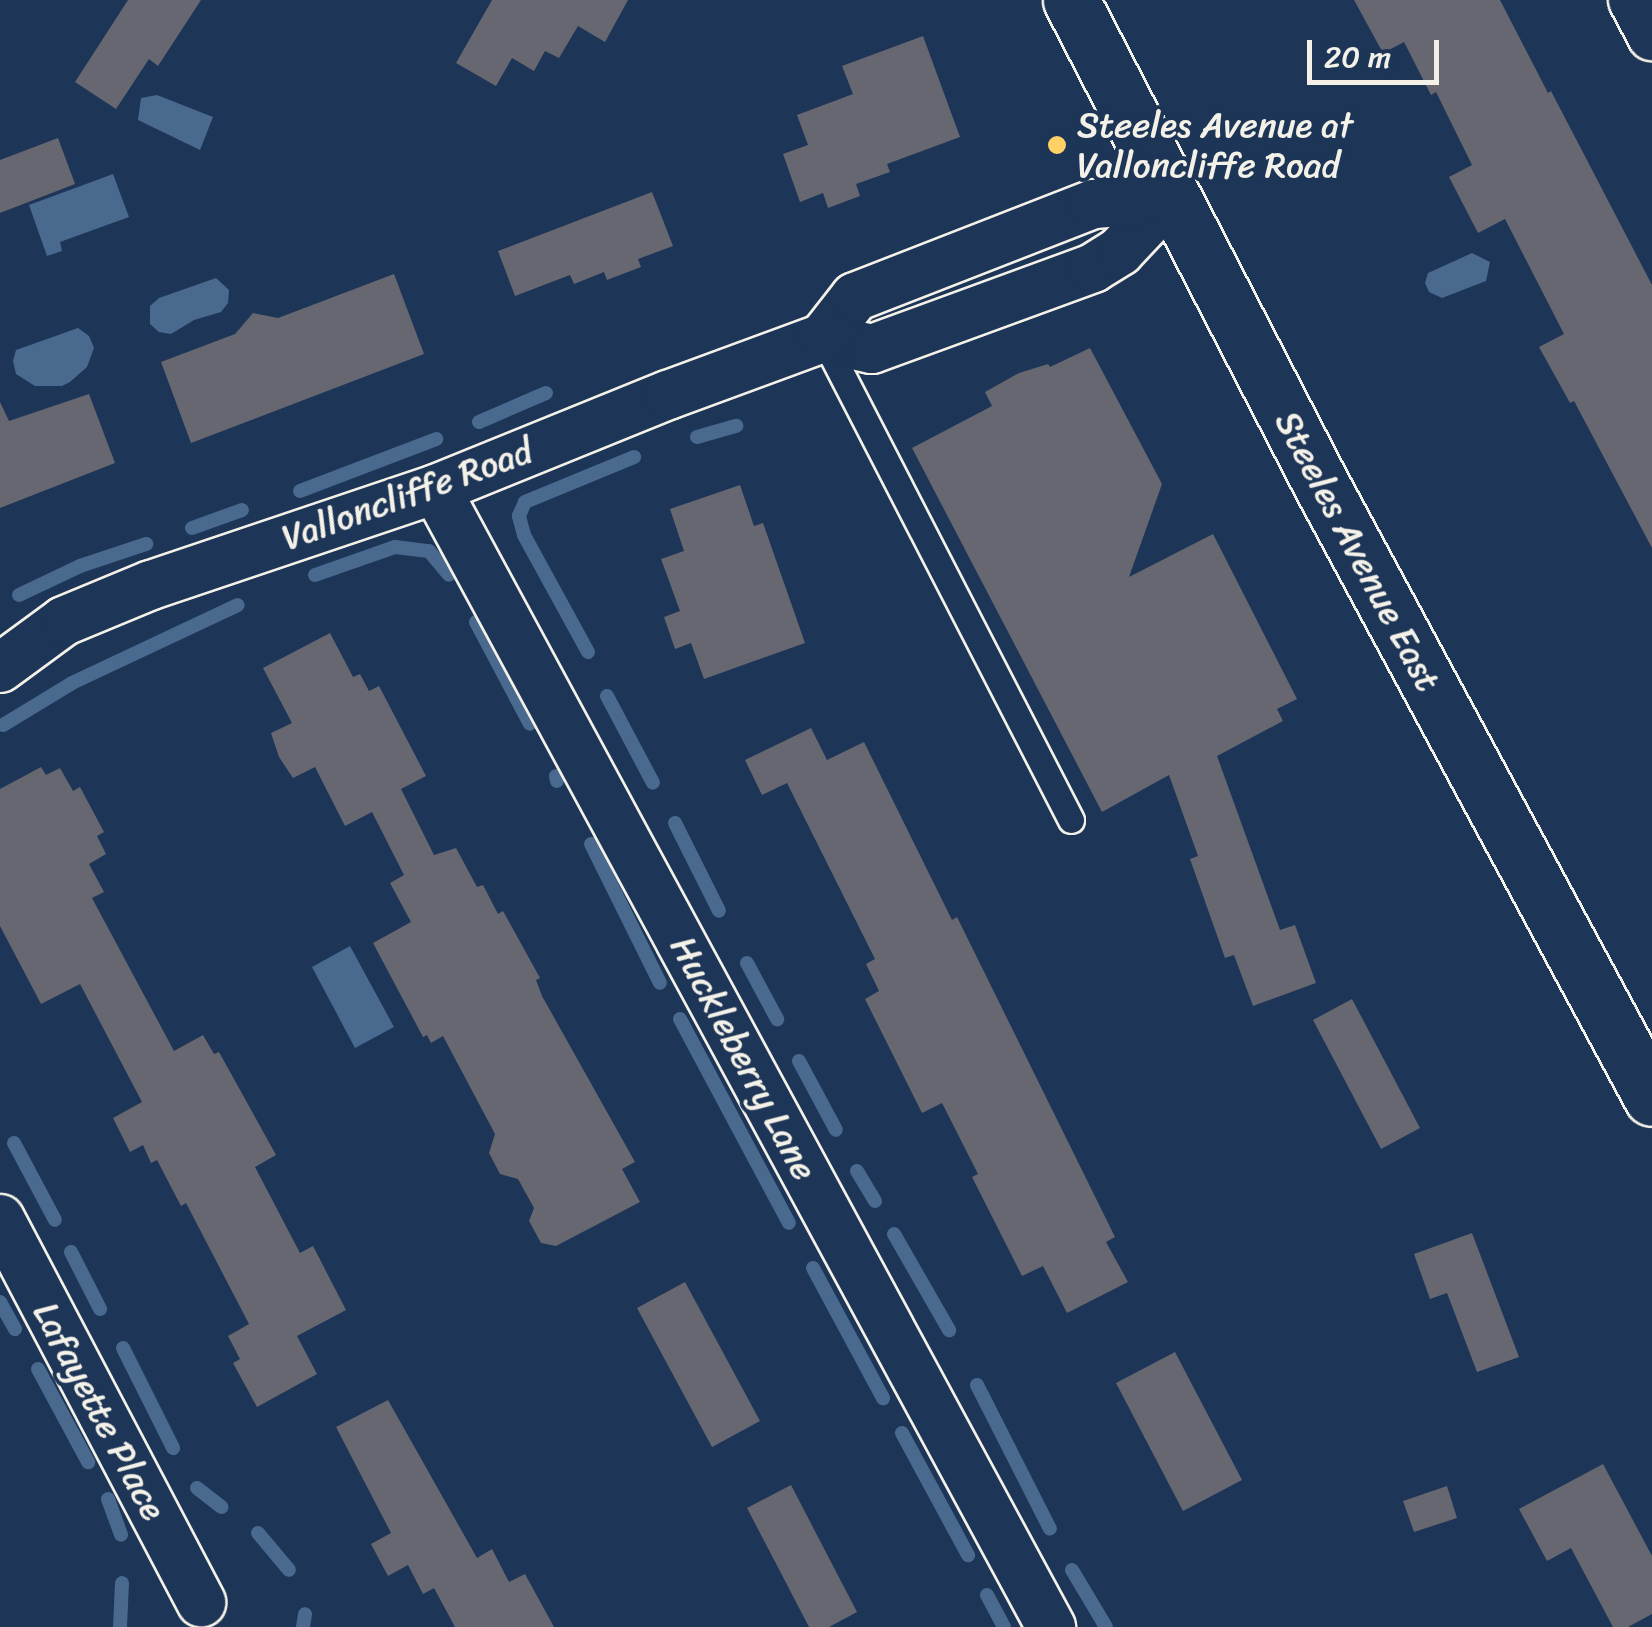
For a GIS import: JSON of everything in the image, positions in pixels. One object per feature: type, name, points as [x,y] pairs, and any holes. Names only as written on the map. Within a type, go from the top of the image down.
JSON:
[{"type":"main road","name":"Steeles Avenue East","points":[[1071,0],[1170,198],[1652,1098]]},
{"type":"street","points":[[1633,0],[1652,36]]},
{"type":"street","points":[[823,338],[856,296],[1094,204],[1170,198]]},
{"type":"street","name":"Valloncliffe Road","points":[[0,668],[64,621],[181,575],[436,489],[668,395],[823,338]]},
{"type":"street","name":"Huckleberry Lane","points":[[436,489],[1052,1627]]},
{"type":"street","name":"Lafayette Place","points":[[0,1219],[201,1602]]},
{"type":"lane","points":[[823,338],[1071,820]]},
{"type":"water","points":[[157,95],[213,117],[200,150],[138,120],[141,98]]},
{"type":"water","points":[[113,174],[129,217],[60,242],[62,251],[47,256],[29,205]]},
{"type":"water","points":[[1472,253],[1490,262],[1486,281],[1442,298],[1429,292],[1425,283],[1428,273]]},
{"type":"water","points":[[216,278],[229,290],[228,303],[221,312],[194,320],[171,334],[159,332],[150,324],[150,306],[159,298]]},
{"type":"water","points":[[78,328],[89,336],[94,348],[87,367],[70,382],[62,386],[35,386],[16,374],[16,350]]},
{"type":"water","points":[[350,946],[394,1027],[355,1048],[312,967]]},
{"type":"building","points":[[128,0],[201,0],[158,66],[149,59],[116,109],[75,82]]},
{"type":"building","points":[[492,0],[628,0],[605,42],[578,26],[559,58],[545,51],[534,71],[512,58],[496,86],[456,63]]},
{"type":"building","points":[[1354,0],[1500,0],[1548,93],[1551,91],[1652,285],[1652,548],[1574,401],[1570,403],[1539,347],[1564,334],[1505,219],[1478,233],[1449,177],[1472,165],[1436,92],[1431,95],[1404,42],[1383,53]]},
{"type":"building","points":[[923,36],[960,137],[887,164],[890,172],[856,184],[860,196],[828,208],[823,193],[800,202],[783,154],[808,145],[797,115],[853,94],[842,66]]},
{"type":"building","points":[[58,138],[75,184],[0,213],[0,160]]},
{"type":"building","points":[[652,192],[673,246],[638,259],[641,267],[607,280],[604,272],[574,284],[570,275],[515,296],[498,251]]},
{"type":"building","points":[[394,274],[424,354],[191,443],[161,362],[235,334],[253,313],[278,318]]},
{"type":"building","points":[[1090,348],[1162,484],[1129,577],[1213,534],[1297,699],[1277,709],[1283,721],[1217,756],[1280,930],[1295,925],[1316,983],[1253,1006],[1234,955],[1225,958],[1190,859],[1198,856],[1169,775],[1102,812],[912,448],[992,406],[985,392],[1019,373],[1048,364],[1050,367]]},
{"type":"building","points":[[89,394],[115,463],[0,508],[0,402],[9,421]]},
{"type":"building","points":[[740,485],[754,526],[763,523],[805,643],[704,679],[691,643],[675,649],[664,617],[680,611],[661,559],[684,551],[670,509]]},
{"type":"building","points":[[330,633],[353,677],[360,674],[369,691],[379,686],[426,776],[401,789],[434,855],[456,848],[477,887],[483,885],[498,914],[503,911],[540,978],[536,980],[542,996],[635,1162],[622,1169],[640,1202],[556,1246],[541,1243],[529,1221],[534,1208],[518,1179],[500,1174],[489,1153],[495,1134],[443,1036],[431,1043],[427,1035],[423,1037],[373,943],[411,922],[390,883],[404,875],[372,812],[345,826],[315,767],[293,778],[279,757],[271,733],[292,723],[263,668]]},
{"type":"building","points":[[811,728],[827,760],[864,742],[952,920],[957,917],[1115,1237],[1106,1242],[1128,1282],[1067,1313],[1043,1266],[1022,1276],[972,1177],[978,1174],[942,1103],[922,1113],[865,999],[879,991],[866,964],[875,959],[787,783],[762,795],[745,760]]},
{"type":"building","points":[[41,767],[46,775],[60,768],[73,791],[80,787],[104,832],[97,836],[106,854],[89,864],[104,892],[92,898],[174,1051],[203,1035],[214,1054],[219,1052],[276,1155],[255,1167],[300,1253],[313,1246],[346,1310],[297,1336],[317,1374],[257,1407],[233,1363],[240,1359],[228,1336],[249,1324],[186,1203],[181,1206],[157,1160],[151,1163],[143,1145],[130,1152],[113,1118],[142,1102],[80,984],[41,1004],[0,926],[0,789]]},
{"type":"building","points":[[1352,999],[1420,1128],[1381,1149],[1313,1020]]},
{"type":"building","points":[[1472,1233],[1519,1357],[1477,1372],[1447,1293],[1430,1299],[1414,1254]]},
{"type":"building","points":[[685,1282],[760,1421],[712,1447],[637,1308]]},
{"type":"building","points":[[1175,1352],[1242,1480],[1183,1511],[1116,1383]]},
{"type":"building","points":[[388,1400],[477,1558],[492,1549],[509,1582],[525,1574],[554,1627],[455,1627],[434,1588],[423,1594],[408,1565],[388,1576],[371,1544],[391,1533],[336,1427]]},
{"type":"building","points":[[1603,1464],[1652,1556],[1652,1614],[1628,1627],[1613,1627],[1571,1548],[1547,1561],[1519,1509]]},
{"type":"building","points":[[791,1485],[857,1612],[829,1627],[809,1627],[747,1508]]},
{"type":"building","points":[[1447,1486],[1457,1518],[1414,1532],[1403,1501]]},
{"type":"waterway","points":[[479,422],[546,393]]},
{"type":"waterway","points":[[697,437],[736,426]]},
{"type":"waterway","points":[[300,491],[436,439]]},
{"type":"waterway","points":[[588,652],[524,535],[519,516],[525,502],[634,457]]},
{"type":"waterway","points":[[192,528],[242,510]]},
{"type":"waterway","points":[[19,595],[80,566],[146,544]]},
{"type":"waterway","points":[[315,575],[395,547],[429,551],[449,575]]},
{"type":"waterway","points":[[3,725],[72,683],[238,605]]},
{"type":"waterway","points":[[476,622],[530,724]]},
{"type":"waterway","points":[[607,696],[653,783]]},
{"type":"waterway","points":[[556,776],[557,781]]},
{"type":"waterway","points":[[675,823],[719,911]]},
{"type":"waterway","points":[[591,844],[660,983]]},
{"type":"waterway","points":[[747,963],[777,1019]]},
{"type":"waterway","points":[[680,1019],[789,1223]]},
{"type":"waterway","points":[[799,1061],[836,1130]]},
{"type":"waterway","points":[[14,1143],[55,1220]]},
{"type":"waterway","points":[[857,1171],[875,1201]]},
{"type":"waterway","points":[[894,1234],[949,1330]]},
{"type":"waterway","points":[[71,1252],[100,1309]]},
{"type":"waterway","points":[[813,1268],[883,1398]]},
{"type":"waterway","points":[[0,1302],[15,1329]]},
{"type":"waterway","points":[[123,1348],[173,1448]]},
{"type":"waterway","points":[[38,1369],[88,1462]]},
{"type":"waterway","points":[[977,1385],[1050,1529]]},
{"type":"waterway","points":[[902,1433],[968,1555]]},
{"type":"waterway","points":[[197,1488],[221,1507]]},
{"type":"waterway","points":[[108,1499],[121,1535]]},
{"type":"waterway","points":[[258,1533],[289,1570]]},
{"type":"waterway","points":[[1072,1570],[1106,1627]]},
{"type":"waterway","points":[[120,1627],[122,1583]]},
{"type":"waterway","points":[[987,1595],[1004,1627]]},
{"type":"waterway","points":[[303,1627],[305,1614]]},
{"type":"place","name":"Steeles Avenue at Valloncliffe Road","points":[[1057,145]]}]
